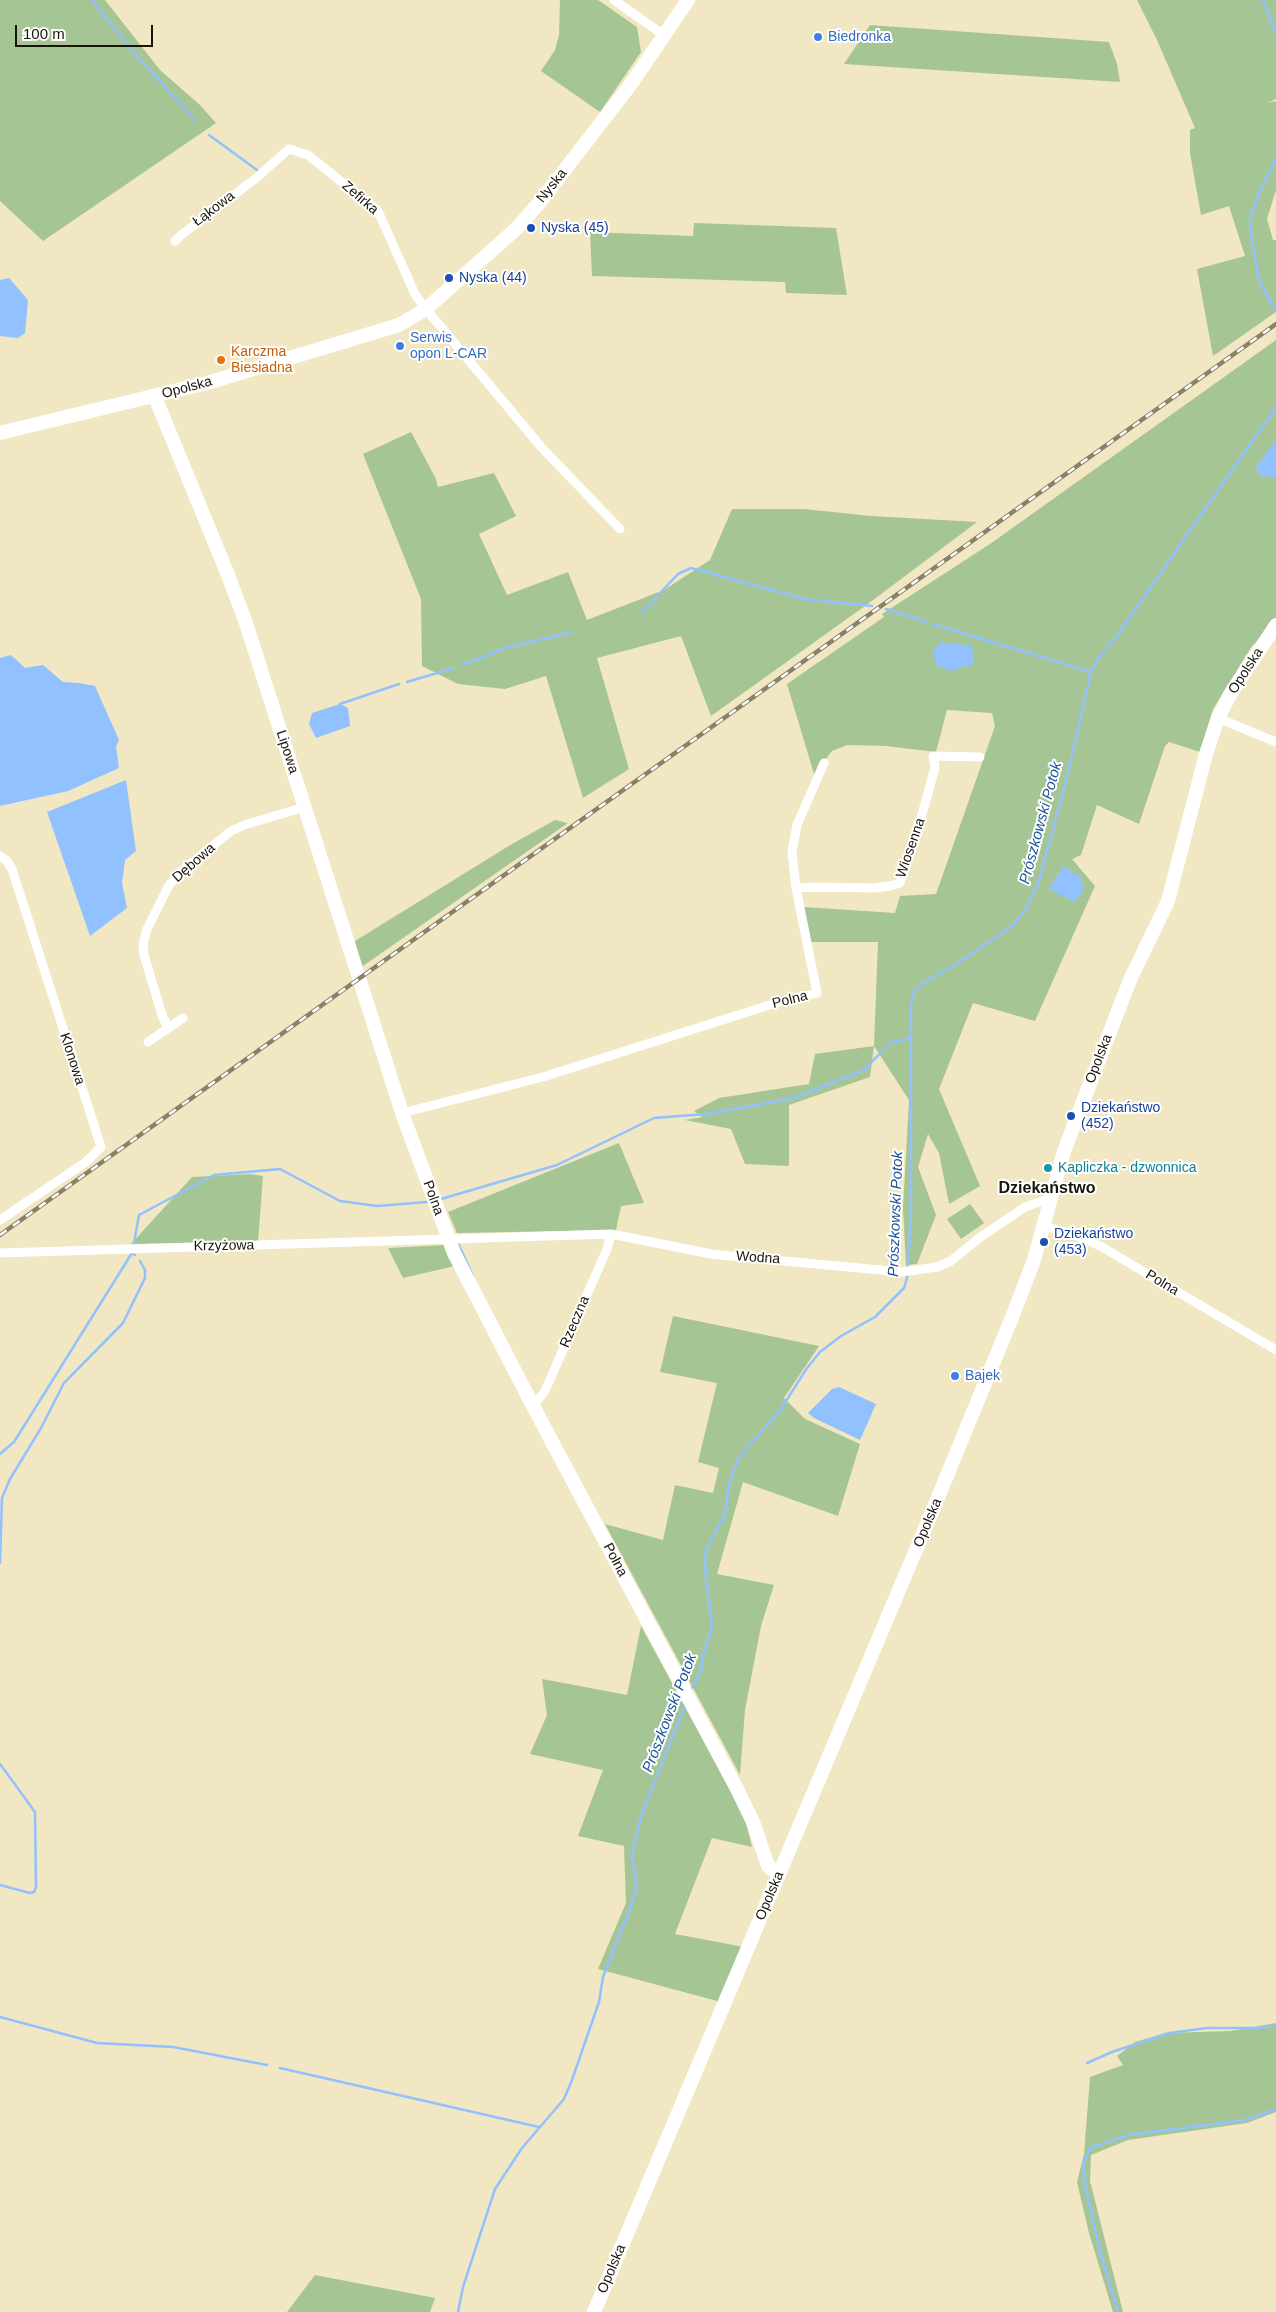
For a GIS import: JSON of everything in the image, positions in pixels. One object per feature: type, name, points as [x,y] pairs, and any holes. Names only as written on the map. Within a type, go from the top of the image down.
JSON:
[{"type":"street","points":[[614,0],[665,36]]},
{"type":"street","name":"Nyska","points":[[426,310],[473,269],[532,211],[622,97],[688,0]]},
{"type":"street","name":"Zefirka","points":[[255,179],[288,149],[308,155],[378,211],[414,294],[426,310]]},
{"type":"street","name":"Łąkowa","points":[[175,241],[180,235],[255,179]]},
{"type":"street","points":[[426,310],[542,448],[620,530]]},
{"type":"street","name":"Opolska","points":[[0,433],[155,397],[399,325],[426,310]]},
{"type":"street","name":"Lipowa","points":[[155,397],[234,591],[305,807],[402,1114]]},
{"type":"street","name":"Opolska","points":[[594,2312],[984,1386],[1030,1270],[1064,1151],[1130,980],[1168,901],[1206,754],[1218,718],[1231,693],[1276,624]]},
{"type":"street","points":[[1218,718],[1276,742]]},
{"type":"street","name":"Wiosenna","points":[[796,888],[874,888],[900,883],[935,767],[933,756],[980,757]]},
{"type":"street","name":"Polna","points":[[779,1875],[768,1866],[753,1822],[468,1283],[448,1238],[402,1114],[543,1077],[743,1013],[817,993],[796,888],[792,852],[797,825],[824,763]]},
{"type":"street","name":"Dębowa","points":[[168,1028],[159,1007],[144,955],[143,944],[147,929],[168,887],[176,876],[231,831],[305,807]]},
{"type":"street","name":"Klonowa","points":[[0,856],[7,861],[12,869],[101,1147],[86,1162],[0,1220]]},
{"type":"street","points":[[148,1042],[183,1018]]},
{"type":"street","name":"Wodna","points":[[448,1238],[611,1234],[711,1254],[900,1272],[917,1271],[937,1267],[951,1261],[979,1238],[1025,1207],[1049,1199]]},
{"type":"street","name":"Polna","points":[[1044,1226],[1081,1237],[1102,1247],[1276,1350]]},
{"type":"street","name":"Rzeczna","points":[[532,1406],[545,1391],[607,1249],[611,1234]]},
{"type":"street","name":"Krzyżowa","points":[[0,1253],[448,1238]]},
{"type":"green space","points":[[0,0],[105,0],[160,70],[200,105],[216,123],[43,241],[0,201]]},
{"type":"green space","points":[[560,0],[598,0],[637,27],[641,52],[600,112],[541,71],[555,50],[559,35]]},
{"type":"green space","points":[[1137,0],[1276,0],[1276,99],[1267,103],[1276,101],[1276,190],[1267,219],[1273,240],[1276,240],[1276,312],[1213,356],[1197,269],[1245,256],[1229,206],[1201,215],[1190,153],[1190,130],[1195,128],[1157,40]]},
{"type":"green space","points":[[870,25],[1109,42],[1117,64],[1120,82],[844,64]]},
{"type":"green space","points":[[694,223],[836,228],[847,295],[786,293],[785,282],[592,276],[590,232],[693,236]]},
{"type":"green space","points":[[1276,340],[1276,623],[1252,646],[1213,709],[1200,752],[1169,742],[1165,746],[1139,824],[1097,805],[1081,855],[1072,859],[1095,886],[1035,1021],[973,1003],[939,1089],[980,1186],[949,1204],[939,1153],[928,1134],[918,1167],[936,1215],[917,1264],[906,1265],[903,1208],[909,1100],[874,1046],[878,942],[811,942],[803,907],[895,913],[900,896],[936,894],[995,726],[992,713],[947,710],[936,752],[886,746],[847,745],[832,751],[814,774],[787,684],[884,617],[882,614],[990,544]]},
{"type":"green space","points":[[411,432],[436,479],[438,487],[494,473],[516,516],[479,534],[507,595],[568,572],[587,620],[664,590],[710,560],[732,509],[804,509],[871,516],[977,522],[865,606],[711,716],[681,636],[597,658],[629,769],[583,798],[546,676],[505,689],[458,684],[422,666],[421,599],[363,454]]},
{"type":"green space","points":[[555,820],[568,823],[360,968],[355,941],[512,844]]},
{"type":"green space","points":[[874,1046],[870,1077],[789,1105],[789,1166],[745,1164],[731,1129],[685,1120],[702,1117],[694,1111],[719,1098],[809,1084],[815,1054]]},
{"type":"green space","points":[[619,1143],[644,1203],[621,1206],[616,1230],[457,1233],[448,1212]]},
{"type":"green space","points":[[250,1174],[263,1176],[258,1242],[131,1244],[192,1177]]},
{"type":"green space","points":[[970,1204],[984,1223],[961,1239],[947,1219]]},
{"type":"green space","points":[[445,1245],[455,1266],[403,1278],[388,1248]]},
{"type":"green space","points":[[673,1316],[819,1346],[784,1398],[805,1419],[860,1444],[838,1516],[743,1482],[717,1574],[774,1585],[761,1626],[745,1710],[740,1775],[605,1524],[663,1540],[675,1485],[713,1493],[719,1468],[698,1462],[717,1383],[660,1372]]},
{"type":"green space","points":[[641,1626],[744,1815],[752,1847],[712,1838],[675,1934],[744,1947],[721,2002],[598,1969],[626,1903],[624,1846],[578,1836],[603,1770],[530,1754],[547,1715],[542,1679],[627,1695]]},
{"type":"green space","points":[[1276,2023],[1276,2112],[1247,2123],[1128,2140],[1091,2155],[1090,2181],[1123,2312],[1113,2312],[1089,2233],[1077,2182],[1084,2154],[1090,2077],[1123,2065],[1117,2056],[1135,2042],[1166,2033],[1231,2031]]},
{"type":"green space","points":[[315,2275],[435,2298],[430,2312],[287,2312]]},
{"type":"water","points":[[9,278],[28,300],[25,333],[18,338],[0,336],[0,280]]},
{"type":"water","points":[[1276,440],[1276,477],[1259,476],[1256,467]]},
{"type":"water","points":[[940,642],[972,646],[974,664],[951,671],[937,666],[933,653]]},
{"type":"water","points":[[11,655],[25,668],[43,665],[63,682],[95,686],[119,740],[116,747],[119,768],[68,791],[0,806],[0,658]]},
{"type":"water","points":[[340,704],[348,708],[350,726],[316,738],[309,724],[312,713]]},
{"type":"water","points":[[126,780],[136,851],[125,860],[122,883],[127,908],[90,936],[47,812]]},
{"type":"water","points":[[1063,866],[1082,878],[1081,884],[1085,887],[1075,902],[1049,889]]},
{"type":"water","points":[[839,1387],[876,1404],[860,1440],[814,1418],[808,1413],[832,1389]]},
{"type":"waterway","points":[[92,0],[137,56],[195,120]]},
{"type":"waterway","name":"Prószkowski Potok","points":[[1263,0],[1276,33]]},
{"type":"waterway","points":[[209,135],[257,170]]},
{"type":"waterway","name":"Prószkowski Potok","points":[[1276,158],[1260,191],[1251,216],[1250,227],[1259,281],[1276,310]]},
{"type":"waterway","name":"Prószkowski Potok","points":[[690,1691],[701,1671],[703,1655],[712,1627],[705,1567],[706,1550],[725,1514],[729,1484],[739,1457],[779,1412],[807,1368],[820,1352],[841,1336],[875,1317],[904,1288],[907,1278],[911,1215],[911,1004],[914,993],[921,984],[958,963],[1013,925],[1024,912],[1038,884],[1066,782],[1091,672],[1099,657],[1114,640],[1276,407]]},
{"type":"waterway","points":[[642,612],[678,574],[691,568],[805,599],[872,606]]},
{"type":"waterway","points":[[886,609],[927,622]]},
{"type":"waterway","points":[[933,624],[1091,672]]},
{"type":"waterway","points":[[463,665],[505,648],[573,632]]},
{"type":"waterway","points":[[407,682],[454,668]]},
{"type":"waterway","points":[[340,704],[399,684]]},
{"type":"waterway","points":[[441,1199],[557,1165],[654,1118],[706,1114],[794,1098],[864,1070],[890,1043],[911,1038]]},
{"type":"waterway","points":[[134,1243],[139,1215],[214,1175],[280,1169],[340,1201],[377,1206],[427,1202]]},
{"type":"waterway","points":[[457,1241],[473,1276]]},
{"type":"waterway","points":[[0,1454],[14,1442],[132,1253],[135,1255]]},
{"type":"waterway","points":[[0,1563],[2,1498],[10,1479],[41,1428],[64,1383],[123,1323],[145,1278],[145,1270],[140,1261]]},
{"type":"waterway","name":"Prószkowski Potok","points":[[458,2312],[463,2287],[495,2189],[522,2148],[564,2099],[572,2080],[599,2002],[603,1977],[637,1886],[632,1856],[641,1816],[686,1703]]},
{"type":"waterway","points":[[0,1764],[35,1812],[36,1887],[34,1892],[30,1893],[0,1885]]},
{"type":"waterway","points":[[0,2017],[97,2043],[173,2047],[267,2065]]},
{"type":"waterway","points":[[1087,2063],[1112,2052],[1169,2033],[1207,2028],[1276,2026]]},
{"type":"waterway","points":[[280,2068],[539,2127]]},
{"type":"waterway","points":[[1118,2312],[1100,2251],[1086,2189],[1083,2165],[1090,2148],[1129,2135],[1245,2120],[1276,2109]]},
{"type":"railway","points":[[0,1235],[1276,324]]},
{"type":"place","name":"Biedronka","points":[[818,37]]},
{"type":"place","name":"Nyska (45)","points":[[531,228]]},
{"type":"place","name":"Nyska (44)","points":[[449,278]]},
{"type":"place","name":"Serwis opon L-CAR","points":[[400,346]]},
{"type":"place","name":"Karczma Biesiadna","points":[[221,360]]},
{"type":"place","name":"Dziekaństwo (452)","points":[[1071,1116]]},
{"type":"place","name":"Kapliczka - dzwonnica","points":[[1048,1168]]},
{"type":"place","name":"Dziekaństwo (453)","points":[[1044,1242]]},
{"type":"place","name":"Bajek","points":[[955,1376]]},
{"type":"district","name":"Dziekaństwo","points":[[1047,1189]]}]
